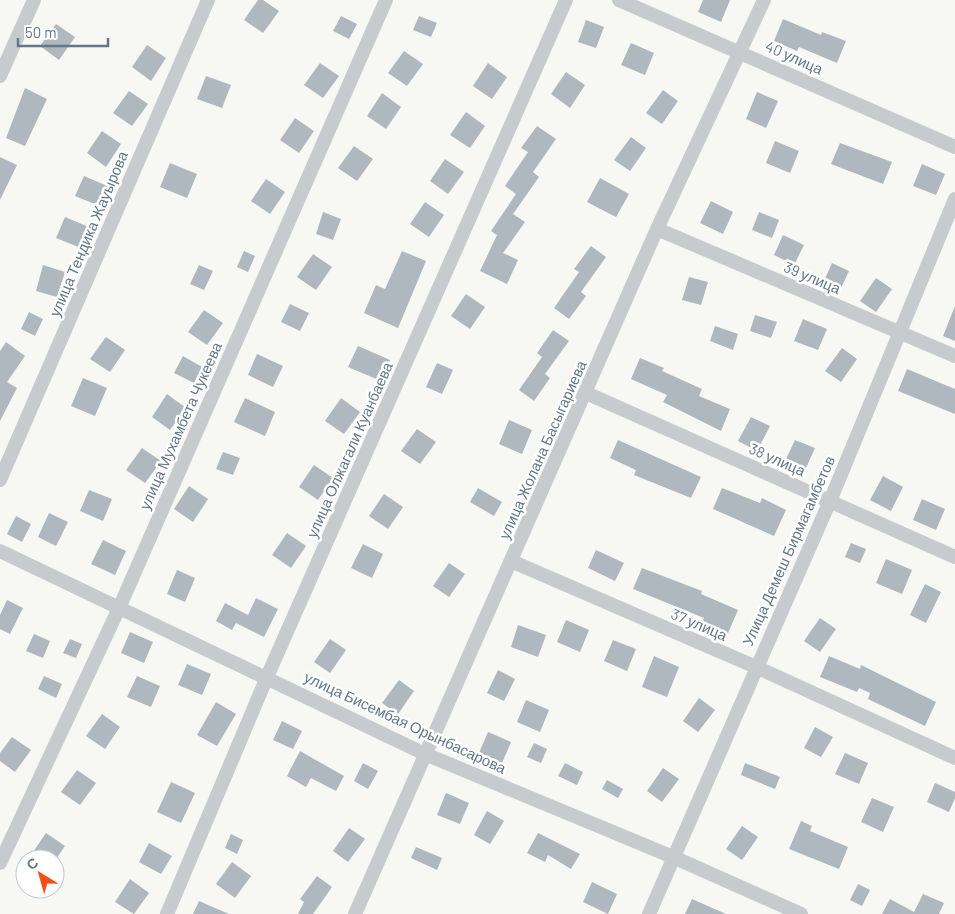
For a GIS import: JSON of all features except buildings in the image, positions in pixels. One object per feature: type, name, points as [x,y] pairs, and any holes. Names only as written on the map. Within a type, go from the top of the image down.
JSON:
[{"type":"street","points":[[0,76],[34,0]]},
{"type":"street","name":"улица Тендика Жауырова","points":[[0,480],[208,0]]},
{"type":"street","name":"улица Мухамбета Чукеева","points":[[0,863],[120,606],[386,0]]},
{"type":"street","name":"улица Олжагали Куанбаева","points":[[167,914],[267,677],[566,0]]},
{"type":"street","name":"40 улица","points":[[619,0],[955,147]]},
{"type":"street","name":"улица Жолана Басыгариева","points":[[354,914],[586,394],[657,229],[764,0]]},
{"type":"street","name":"Улица Демеш Бирмагамбетов","points":[[649,914],[830,501],[955,199]]},
{"type":"street","name":"39 улица","points":[[657,229],[955,356]]},
{"type":"street","name":"38 улица","points":[[586,394],[955,557]]},
{"type":"street","name":"улица Бисембая Орынбасарова","points":[[0,551],[120,606],[425,754],[674,857],[801,914]]},
{"type":"street","name":"37 улица","points":[[511,561],[756,667],[955,758]]}]
